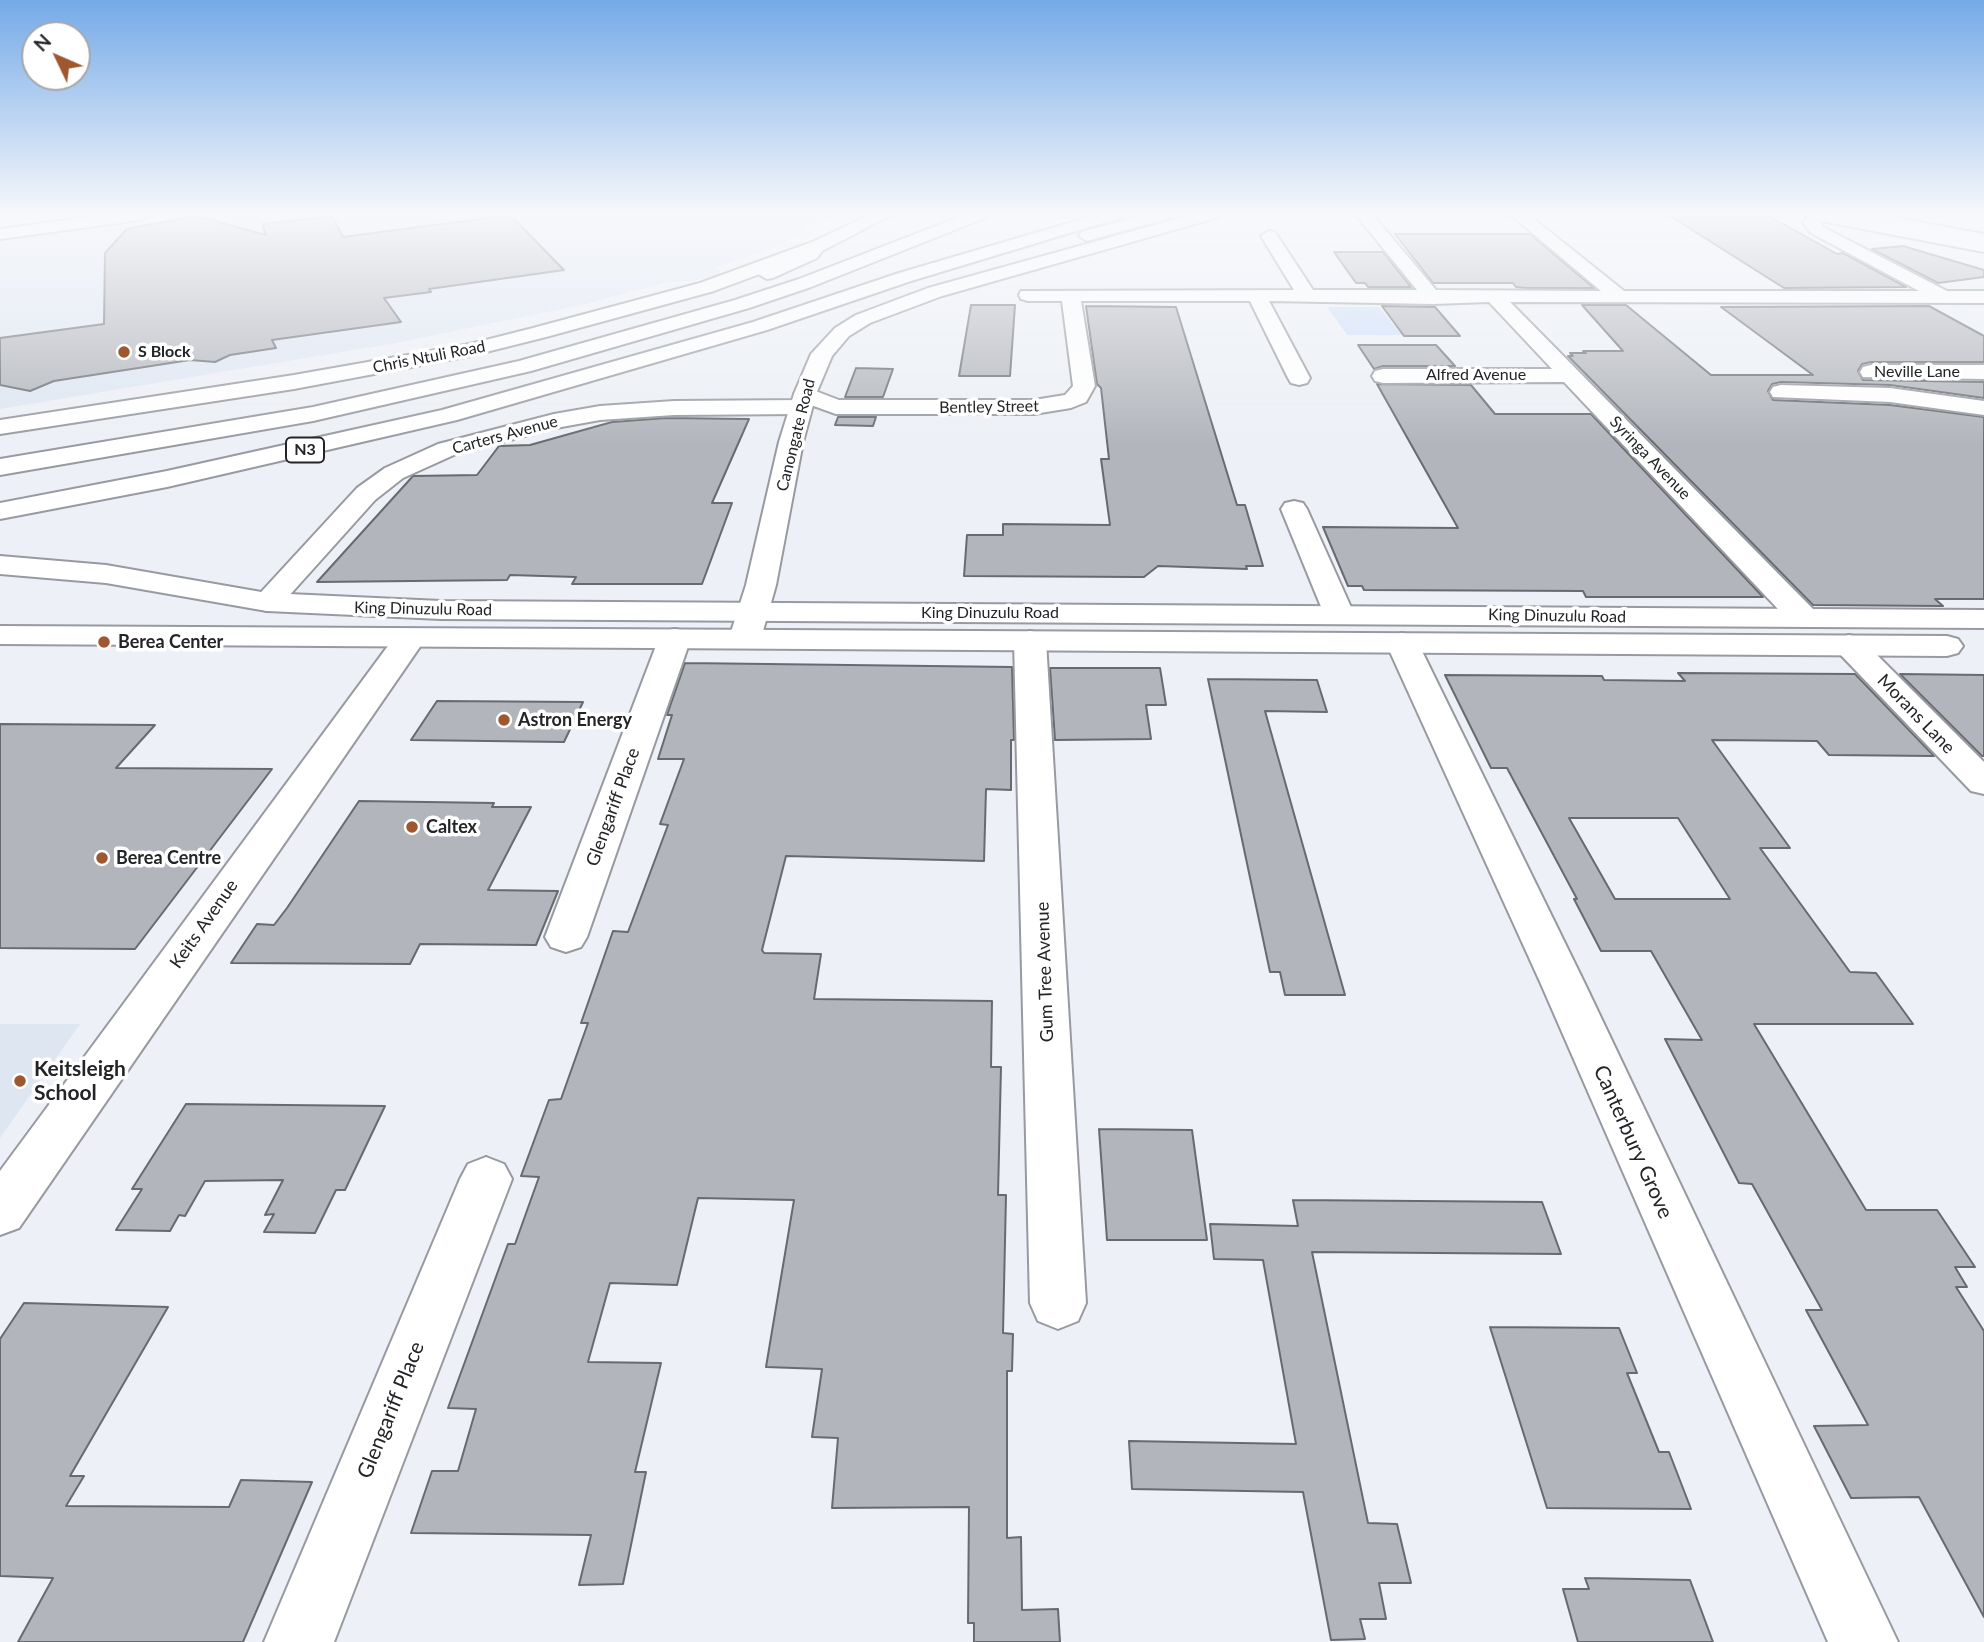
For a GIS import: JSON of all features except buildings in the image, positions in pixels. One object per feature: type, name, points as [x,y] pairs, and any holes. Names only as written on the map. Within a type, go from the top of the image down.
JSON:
[{"type":"main road","name":"Chris Ntuli Road","points":[[0,428],[294,382],[470,350],[651,304],[687,292]]},
{"type":"main road","points":[[523,366],[726,292]]},
{"type":"main road","name":"N3","points":[[0,467],[313,414],[523,366],[779,292]]},
{"type":"main road","name":"N3","points":[[0,511],[167,480],[449,415],[607,371],[805,312],[863,292]]},
{"type":"main road","points":[[805,312],[885,292]]},
{"type":"main road","points":[[607,371],[708,352],[927,292]]},
{"type":"main road","name":"Canongate Road","points":[[748,624],[770,546],[801,409],[822,354],[842,332],[894,306],[939,292]]},
{"type":"main road","points":[[1304,292],[1308,298]]},
{"type":"main road","points":[[1428,292],[1433,298]]},
{"type":"main road","points":[[1614,292],[1622,298]]},
{"type":"main road","points":[[1934,292],[1948,299]]},
{"type":"main road","points":[[1028,295],[1948,299],[1978,305]]},
{"type":"main road","name":"Bentley Street","points":[[801,409],[1034,407],[1071,401],[1078,397],[1084,386],[1072,296]]},
{"type":"main road","points":[[1257,297],[1299,378]]},
{"type":"main road","name":"Syringa Avenue","points":[[1496,298],[1804,618]]},
{"type":"main road","name":"Neville Lane","points":[[1851,372],[1984,372]]},
{"type":"main road","name":"Alfred Avenue","points":[[1383,376],[1570,374]]},
{"type":"main road","points":[[1781,392],[1889,395],[1984,408]]},
{"type":"main road","name":"Bentley Street","points":[[801,409],[836,407]]},
{"type":"main road","name":"Carters Avenue","points":[[267,603],[366,494],[394,473],[447,449],[554,421],[610,412],[674,408],[801,409]]},
{"type":"main road","points":[[1294,509],[1339,614]]},
{"type":"main road","name":"King Dinuzulu Road","points":[[0,565],[106,574],[267,603],[748,624],[1030,641],[1984,646]]},
{"type":"main road","name":"King Dinuzulu Road","points":[[0,635],[675,638],[748,624],[1339,614],[1984,619]]},
{"type":"main road","name":"Keits Avenue","points":[[0,1212],[410,638]]},
{"type":"main road","name":"Glengariff Place","points":[[566,937],[675,638]]},
{"type":"main road","name":"Gum Tree Avenue","points":[[1030,641],[1058,1304]]},
{"type":"main road","name":"Canterbury Grove","points":[[1402,643],[1563,984],[1863,1642]]},
{"type":"main road","name":"Morans Lane","points":[[1849,645],[1984,783]]},
{"type":"main road","name":"Glengariff Place","points":[[299,1642],[371,1458],[486,1179]]},
{"type":"shaded area","points":[[0,292],[632,292],[586,304],[396,343],[0,409]]},
{"type":"shaded area","points":[[1327,307],[1379,307],[1402,335],[1347,335]]},
{"type":"shaded area","name":"Keitsleigh School","points":[[0,1024],[80,1024],[0,1138]]},
{"type":"place","name":"S Block","points":[[124,352]]},
{"type":"place","name":"Berea Center","points":[[104,642]]},
{"type":"place","name":"Astron Energy","points":[[504,720]]},
{"type":"place","name":"Caltex","points":[[412,827]]},
{"type":"place","name":"Berea Centre","points":[[102,858]]},
{"type":"place","name":"Keitsleigh School","points":[[20,1081]]}]
